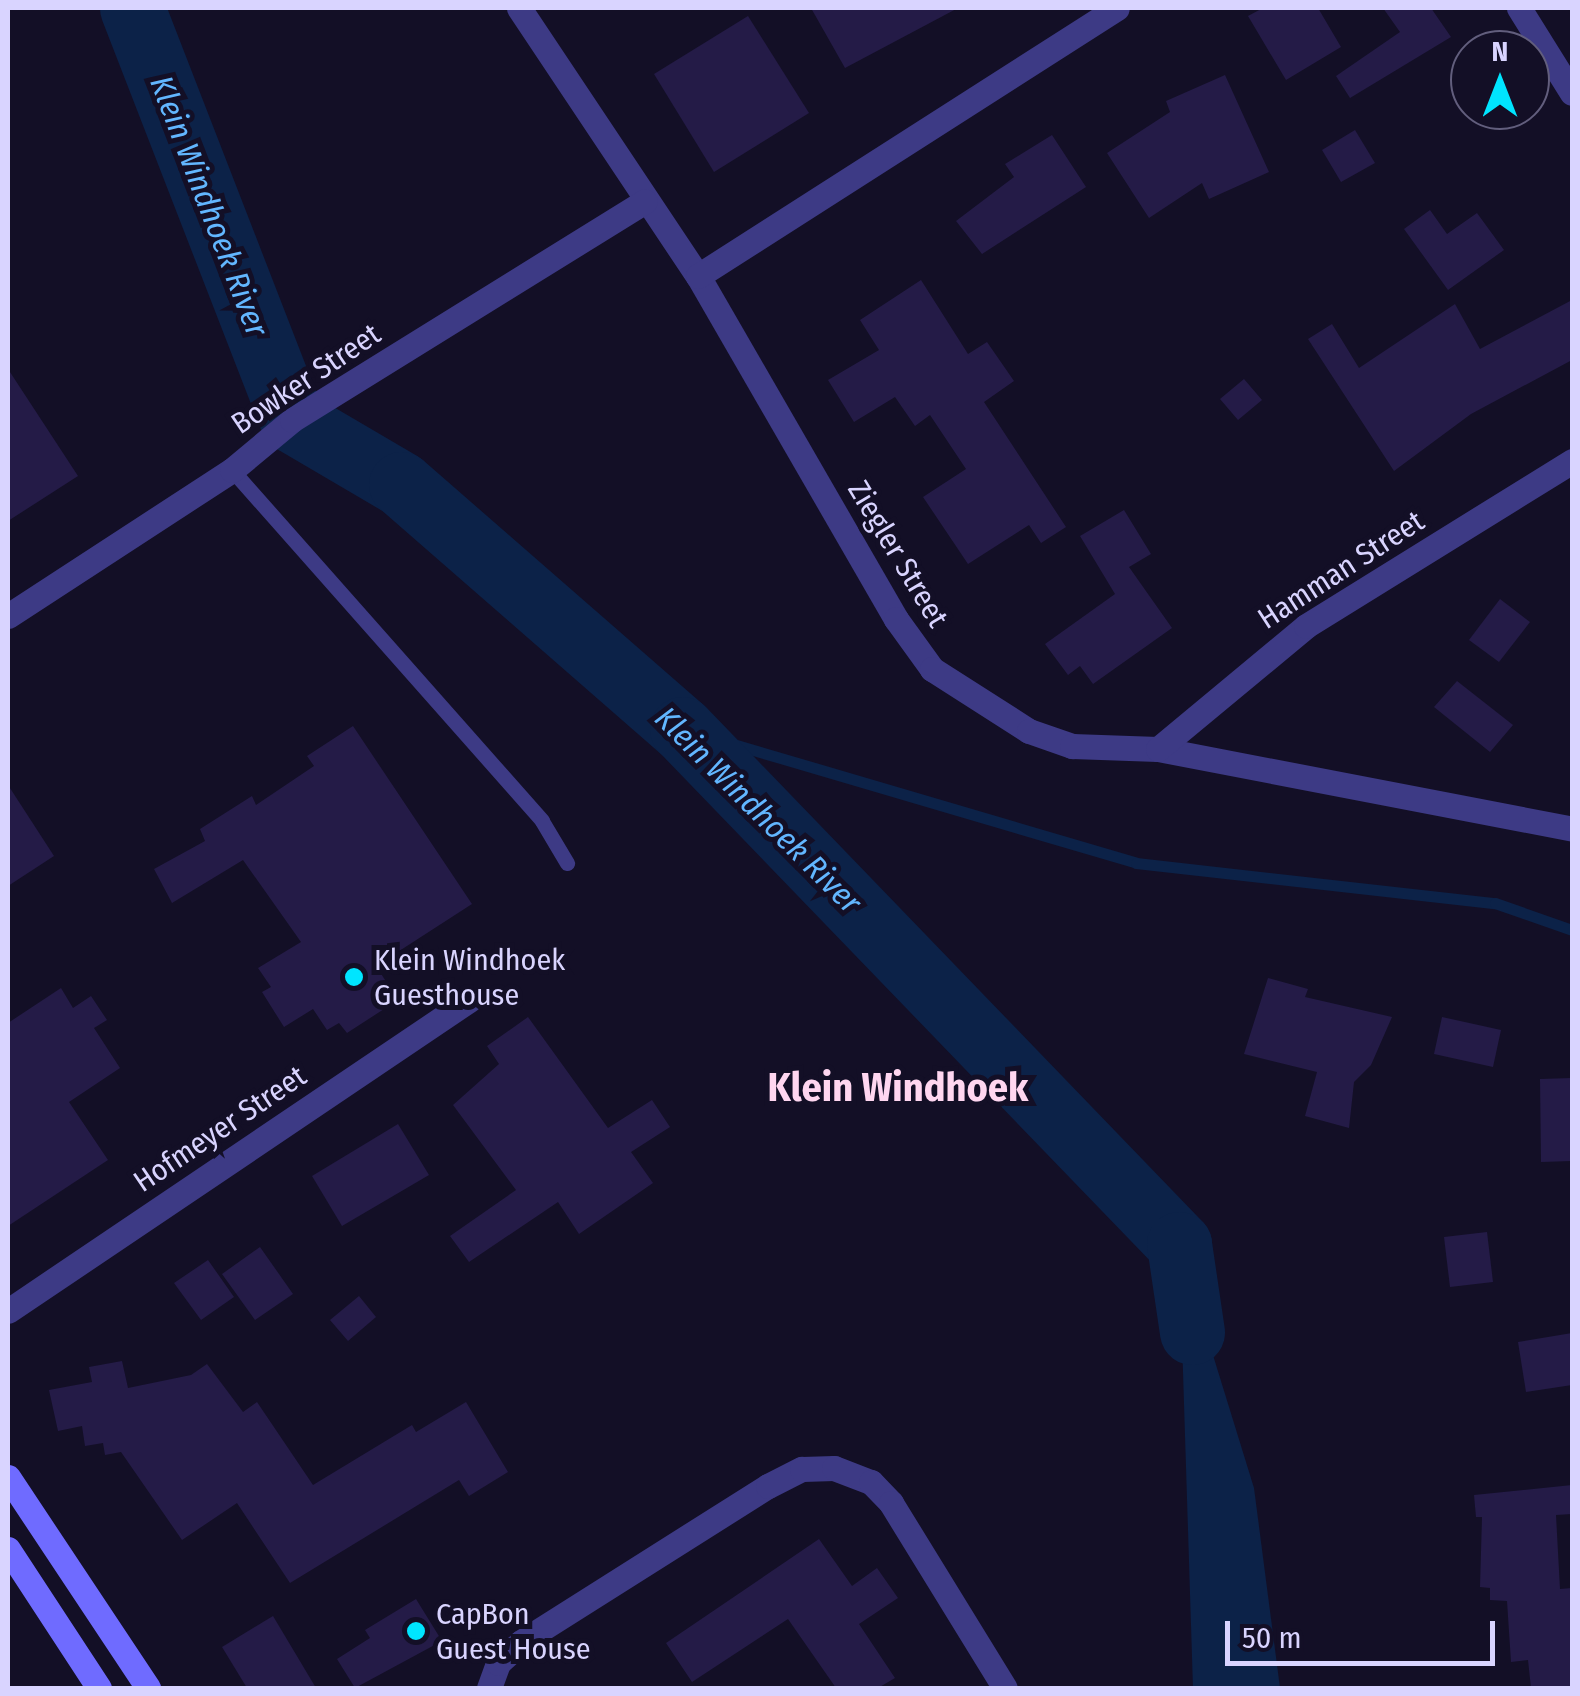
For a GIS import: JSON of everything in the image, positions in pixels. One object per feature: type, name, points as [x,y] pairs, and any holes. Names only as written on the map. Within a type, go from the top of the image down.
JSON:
[{"type":"main road","points":[[8,1476],[148,1688]]},
{"type":"main road","points":[[8,1549],[100,1688]]},
{"type":"street","points":[[698,276],[1117,8]]},
{"type":"street","points":[[1519,8],[1572,93]]},
{"type":"street","name":"Ziegler Street","points":[[528,10],[645,201],[698,276],[896,619],[932,669],[1029,731],[1072,746],[1158,749],[1572,829]]},
{"type":"street","name":"Bowker Street","points":[[8,616],[232,470],[292,420],[645,201]]},
{"type":"street","name":"Hamman Street","points":[[1158,749],[1306,626],[1572,462]]},
{"type":"street","name":"Hofmeyer Street","points":[[8,1311],[469,1000]]},
{"type":"street","points":[[489,1688],[498,1663],[520,1642],[768,1486],[802,1470],[834,1468],[871,1482],[891,1503],[1004,1688]]},
{"type":"lane","points":[[232,470],[542,822],[567,863]]},
{"type":"water","points":[[1179,1245],[1254,1488],[1280,1688],[1193,1688]]},
{"type":"building","points":[[811,8],[958,8],[845,68]]},
{"type":"building","points":[[1263,8],[1318,8],[1341,47],[1286,80],[1248,16]]},
{"type":"building","points":[[1383,8],[1431,8],[1450,38],[1350,98],[1336,76],[1400,32]]},
{"type":"building","points":[[748,16],[809,113],[714,172],[654,74]]},
{"type":"building","points":[[1225,75],[1269,172],[1209,199],[1202,183],[1149,218],[1107,153],[1170,112],[1166,101]]},
{"type":"building","points":[[1355,130],[1375,163],[1341,182],[1322,150]]},
{"type":"building","points":[[1052,135],[1086,187],[982,254],[956,221],[1014,177],[1005,164]]},
{"type":"building","points":[[1430,210],[1447,234],[1477,213],[1504,250],[1448,290],[1404,229]]},
{"type":"building","points":[[921,280],[968,354],[987,342],[1014,381],[984,402],[1066,527],[1041,543],[1029,525],[968,564],[923,497],[966,469],[930,415],[915,426],[895,397],[854,422],[828,380],[879,350],[860,320]]},
{"type":"building","points":[[1572,300],[1572,360],[1471,414],[1394,471],[1308,339],[1332,324],[1359,368],[1455,304],[1480,349]]},
{"type":"building","points":[[8,369],[78,476],[8,521]]},
{"type":"building","points":[[1244,379],[1262,400],[1238,420],[1220,399]]},
{"type":"building","points":[[1124,510],[1151,554],[1129,567],[1172,628],[1093,684],[1080,666],[1068,675],[1045,644],[1115,594],[1080,536]]},
{"type":"building","points":[[1500,599],[1530,622],[1499,662],[1469,640]]},
{"type":"building","points":[[1457,681],[1513,725],[1490,752],[1434,707]]},
{"type":"building","points":[[353,726],[472,904],[376,966],[398,1000],[347,1033],[339,1023],[327,1030],[313,1009],[284,1027],[262,992],[271,987],[258,968],[301,942],[243,860],[172,903],[154,869],[205,841],[200,829],[252,796],[256,805],[314,766],[307,756]]},
{"type":"building","points":[[8,785],[54,856],[8,886]]},
{"type":"building","points":[[1268,978],[1308,989],[1305,997],[1392,1017],[1371,1065],[1354,1082],[1349,1128],[1305,1116],[1317,1072],[1244,1054]]},
{"type":"building","points":[[61,988],[73,1008],[91,996],[107,1020],[94,1028],[120,1068],[69,1102],[108,1160],[8,1226],[8,1023]]},
{"type":"building","points":[[528,1017],[608,1128],[652,1100],[670,1127],[631,1152],[653,1183],[579,1234],[558,1202],[469,1262],[450,1236],[516,1190],[453,1105],[499,1064],[487,1046]]},
{"type":"building","points":[[1442,1017],[1501,1030],[1493,1067],[1434,1054]]},
{"type":"building","points":[[1572,1078],[1572,1161],[1541,1162],[1540,1079]]},
{"type":"building","points":[[398,1124],[429,1175],[342,1226],[312,1176]]},
{"type":"building","points":[[1487,1232],[1493,1282],[1450,1287],[1444,1237]]},
{"type":"building","points":[[260,1247],[293,1294],[255,1320],[222,1274]]},
{"type":"building","points":[[208,1260],[234,1297],[201,1320],[174,1283]]},
{"type":"building","points":[[359,1296],[376,1317],[348,1341],[330,1320]]},
{"type":"building","points":[[1572,1333],[1572,1385],[1526,1392],[1518,1342]]},
{"type":"building","points":[[122,1361],[128,1388],[191,1375],[207,1364],[243,1412],[257,1402],[313,1485],[412,1425],[416,1432],[466,1402],[508,1472],[469,1496],[459,1480],[290,1583],[237,1503],[182,1540],[121,1452],[105,1455],[103,1443],[85,1446],[82,1426],[58,1431],[49,1390],[92,1382],[89,1367]]},
{"type":"building","points":[[1572,1485],[1572,1514],[1556,1515],[1560,1589],[1572,1588],[1572,1688],[1531,1688],[1528,1660],[1511,1662],[1507,1601],[1490,1600],[1490,1588],[1480,1587],[1482,1517],[1476,1517],[1474,1495]]},
{"type":"building","points":[[819,1539],[852,1586],[877,1568],[898,1598],[859,1624],[895,1678],[878,1688],[836,1688],[788,1619],[692,1682],[666,1643]]},
{"type":"building","points":[[416,1599],[442,1641],[355,1688],[337,1659],[370,1638],[365,1630]]},
{"type":"building","points":[[273,1616],[316,1688],[247,1688],[222,1647]]},
{"type":"waterway","name":"Klein Windhoek River","points":[[132,8],[292,420],[401,484],[682,729],[1179,1244],[1192,1332]]},
{"type":"waterway","points":[[682,729],[1136,863],[1495,903],[1572,930]]},
{"type":"place","name":"Klein Windhoek Guesthouse","points":[[354,977]]},
{"type":"place","name":"CapBon Guest House","points":[[416,1631]]},
{"type":"district","name":"Klein Windhoek","points":[[898,1088]]}]
